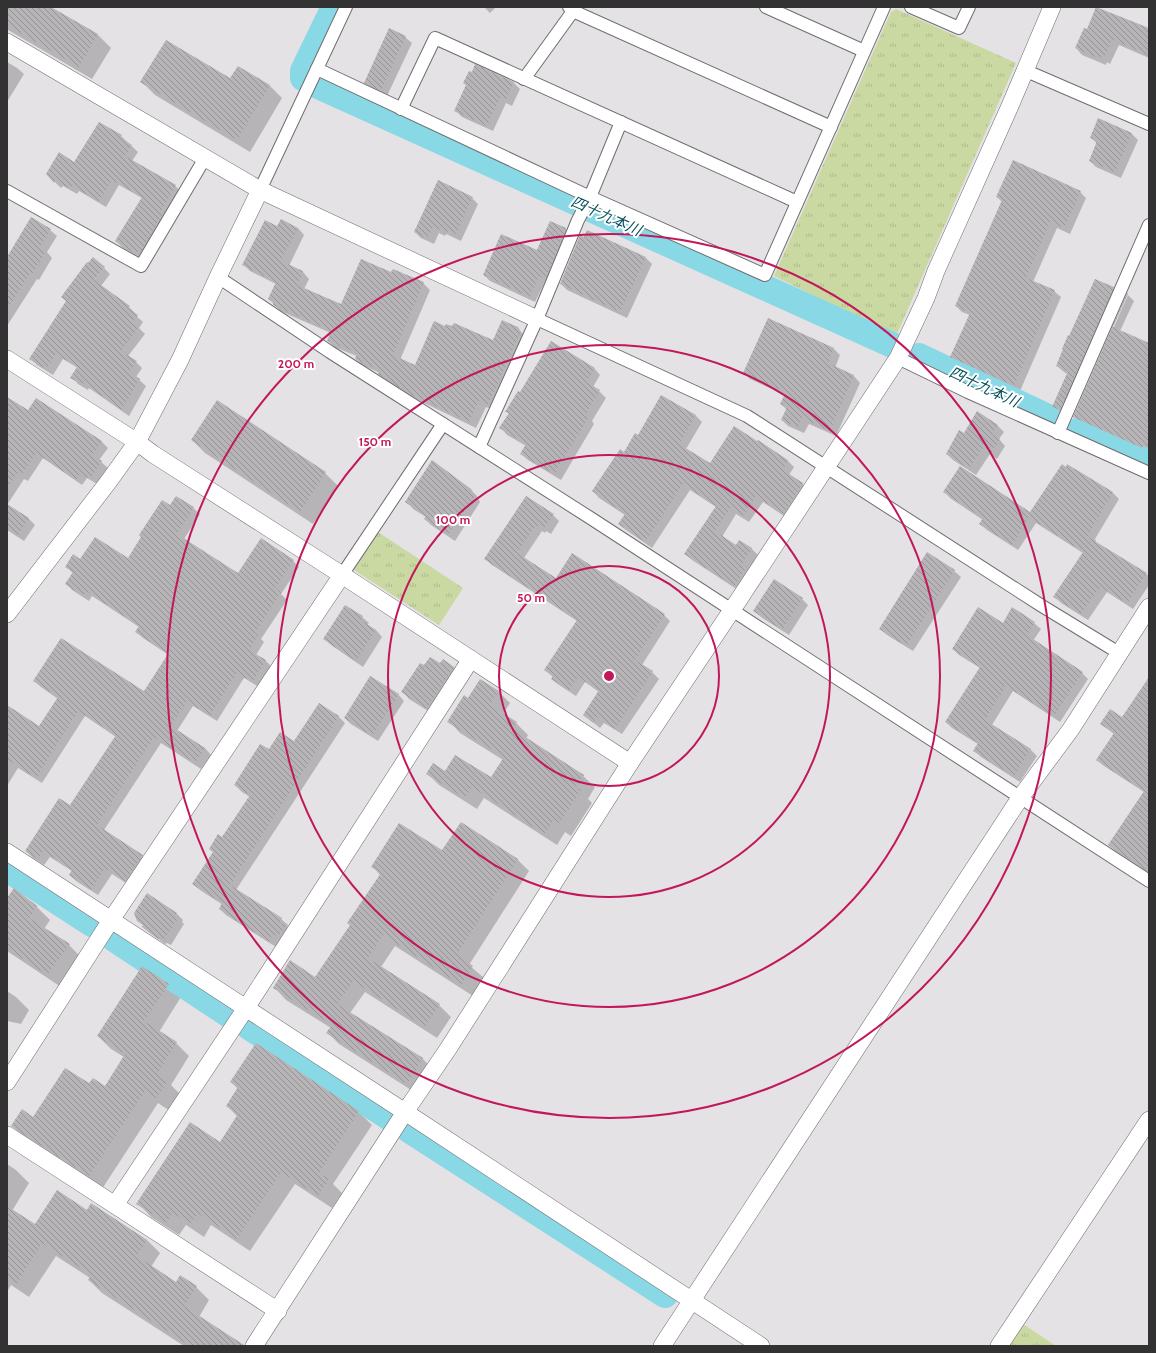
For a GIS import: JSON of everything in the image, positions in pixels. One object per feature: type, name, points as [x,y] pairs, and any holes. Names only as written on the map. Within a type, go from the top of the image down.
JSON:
[{"type":"street","points":[[7,614],[137,442],[180,360],[346,7]]},
{"type":"street","points":[[766,7],[792,12],[864,51]]},
{"type":"street","points":[[317,68],[590,197],[765,274],[884,7]]},
{"type":"street","points":[[911,7],[959,28],[968,7]]},
{"type":"street","points":[[254,1346],[405,1112],[448,1049],[630,763],[898,358],[926,298],[1052,7]]},
{"type":"street","points":[[524,79],[572,8],[831,127]]},
{"type":"street","points":[[402,108],[435,38],[797,202]]},
{"type":"street","points":[[7,42],[260,190],[747,416],[827,466],[1042,606],[1119,653]]},
{"type":"street","points":[[1024,70],[1149,124]]},
{"type":"street","points":[[479,447],[537,319],[621,122]]},
{"type":"street","points":[[7,191],[141,266],[205,158]]},
{"type":"street","points":[[1058,433],[1149,225]]},
{"type":"street","points":[[218,277],[330,352],[599,523],[1149,881]]},
{"type":"street","points":[[898,358],[968,392],[1149,473]]},
{"type":"street","points":[[7,359],[342,574],[630,763]]},
{"type":"street","points":[[7,1082],[111,920],[443,424]]},
{"type":"street","points":[[662,1346],[1020,798],[1071,730],[1149,607]]},
{"type":"street","points":[[115,1205],[246,1008],[471,659]]},
{"type":"street","points":[[7,852],[761,1346]]},
{"type":"street","points":[[999,1346],[1149,1120]]},
{"type":"street","points":[[7,1135],[278,1310]]},
{"type":"green space","points":[[896,9],[1016,63],[896,336],[774,276],[891,12]]},
{"type":"green space","points":[[378,532],[463,588],[439,625],[354,570]]},
{"type":"green space","points":[[1023,1324],[1056,1346],[1008,1346]]},
{"type":"building","points":[[7,7],[51,7],[98,34],[79,67],[7,25]]},
{"type":"building","points":[[1096,7],[1149,28],[1149,56],[1112,39],[1104,58],[1101,57],[1100,59],[1075,48],[1084,28],[1087,29]]},
{"type":"building","points":[[389,28],[406,36],[381,91],[364,83]]},
{"type":"building","points":[[166,40],[230,78],[238,66],[270,85],[237,140],[140,82]]},
{"type":"building","points":[[475,64],[514,82],[506,100],[500,97],[487,126],[454,111],[466,85],[463,83],[469,71],[472,72]]},
{"type":"building","points":[[1098,118],[1132,133],[1115,172],[1089,161],[1097,141],[1090,138]]},
{"type":"building","points":[[99,122],[122,135],[120,138],[132,145],[125,156],[176,185],[160,213],[162,215],[142,250],[134,253],[115,241],[142,197],[112,180],[99,201],[72,186],[70,189],[56,180],[54,183],[46,174],[59,152],[74,162]]},
{"type":"building","points":[[1013,160],[1081,191],[1064,228],[1050,222],[1026,278],[1055,290],[1014,386],[950,357],[970,313],[955,306],[1002,200],[996,197]]},
{"type":"building","points":[[438,180],[473,197],[455,235],[440,228],[439,230],[433,227],[427,239],[414,232]]},
{"type":"building","points":[[31,217],[51,229],[40,247],[46,251],[32,274],[30,273],[7,310],[7,257]]},
{"type":"building","points":[[281,219],[298,228],[281,261],[303,271],[297,285],[341,304],[361,259],[391,272],[393,269],[424,282],[393,355],[415,365],[434,321],[445,326],[446,324],[452,326],[454,323],[493,340],[502,320],[518,327],[521,332],[488,405],[479,401],[469,422],[410,394],[378,374],[380,370],[355,359],[357,353],[327,341],[331,331],[273,305],[274,302],[268,299],[276,282],[242,265],[265,220],[277,226]]},
{"type":"building","points":[[550,221],[566,228],[546,278],[539,276],[529,297],[483,275],[501,234],[537,250]]},
{"type":"building","points":[[587,230],[646,257],[620,312],[560,284],[580,235],[584,237]]},
{"type":"building","points":[[93,257],[105,267],[94,280],[130,306],[128,308],[138,315],[133,322],[139,327],[121,351],[137,361],[129,372],[140,379],[122,410],[83,383],[81,384],[70,378],[77,367],[56,354],[46,369],[29,359],[66,301],[61,297],[87,262],[88,263]]},
{"type":"building","points":[[1095,279],[1114,287],[1060,410],[1052,407],[1068,371],[1056,366],[1068,335],[1069,336]]},
{"type":"building","points":[[1127,293],[1128,294],[1113,327],[1149,343],[1149,449],[1143,446],[1142,448],[1073,417]]},
{"type":"building","points":[[768,318],[834,348],[828,363],[854,375],[830,431],[802,418],[798,428],[781,420],[787,407],[780,404],[786,392],[743,373]]},
{"type":"building","points":[[551,341],[595,368],[586,382],[600,390],[585,415],[589,417],[554,474],[520,454],[526,444],[499,428],[509,413],[505,412],[518,391],[520,392]]},
{"type":"building","points":[[661,395],[696,415],[679,444],[710,463],[734,426],[788,460],[783,470],[803,483],[783,514],[756,496],[742,517],[730,508],[715,531],[736,545],[739,540],[752,548],[742,564],[747,567],[734,586],[684,554],[716,506],[683,484],[645,542],[618,524],[625,514],[592,491],[620,449],[624,452],[635,433],[638,435]]},
{"type":"building","points":[[7,397],[28,410],[36,398],[102,441],[92,455],[102,461],[90,479],[80,473],[76,480],[36,453],[21,476],[17,473],[7,489]]},
{"type":"building","points":[[217,400],[326,472],[300,512],[191,440]]},
{"type":"building","points":[[977,411],[998,425],[992,434],[1000,439],[991,453],[983,448],[969,469],[946,454],[959,430],[964,433]]},
{"type":"building","points":[[432,460],[471,489],[475,496],[448,535],[424,519],[426,516],[405,502]]},
{"type":"building","points":[[1062,464],[1066,467],[1067,464],[1113,492],[1088,537],[1147,573],[1127,603],[1100,587],[1081,614],[1053,597],[1083,552],[1029,517],[1012,545],[979,524],[983,518],[943,492],[960,466],[1030,512]]},
{"type":"building","points":[[176,496],[194,507],[177,534],[238,573],[261,538],[294,560],[275,588],[281,592],[255,633],[258,635],[249,650],[266,660],[252,682],[237,672],[210,716],[187,701],[171,726],[205,748],[195,763],[154,737],[97,825],[143,855],[125,881],[105,868],[91,890],[69,875],[72,870],[43,851],[38,859],[25,851],[59,798],[70,805],[116,735],[78,711],[36,778],[7,759],[7,705],[39,726],[58,697],[33,681],[61,638],[144,691],[168,654],[135,632],[139,626],[86,591],[83,596],[65,584],[73,572],[65,567],[73,554],[80,559],[95,537],[128,558],[141,537],[139,535],[162,500],[170,505]]},
{"type":"building","points":[[526,496],[554,514],[544,528],[536,525],[517,553],[556,578],[572,553],[665,614],[635,660],[653,671],[615,729],[597,717],[593,723],[583,715],[599,690],[578,677],[569,691],[551,679],[553,676],[544,670],[577,620],[484,559]]},
{"type":"building","points":[[7,504],[29,518],[18,535],[7,529]]},
{"type":"building","points":[[927,552],[955,570],[906,646],[879,629]]},
{"type":"building","points":[[774,579],[803,598],[782,630],[753,611]]},
{"type":"building","points":[[345,605],[363,616],[361,620],[376,630],[356,661],[323,639]]},
{"type":"building","points":[[978,607],[1003,623],[1012,607],[1035,622],[1027,635],[1083,672],[1054,716],[1006,686],[985,720],[1031,749],[1014,776],[973,751],[978,743],[945,722],[980,667],[952,649]]},
{"type":"building","points":[[430,657],[440,663],[443,659],[454,667],[426,709],[401,692],[420,663],[424,665]]},
{"type":"building","points":[[370,676],[399,694],[372,736],[344,718]]},
{"type":"building","points":[[1149,677],[1149,872],[1108,845],[1144,791],[1096,760],[1114,733],[1100,724],[1110,709],[1122,717]]},
{"type":"building","points":[[480,679],[499,691],[490,705],[517,722],[513,729],[584,775],[576,787],[581,790],[558,825],[553,821],[544,834],[472,787],[465,798],[426,774],[433,763],[445,771],[455,755],[491,777],[504,757],[447,722],[464,695],[468,698]]},
{"type":"building","points":[[319,703],[339,716],[230,885],[282,918],[280,923],[286,926],[278,937],[273,934],[269,942],[219,909],[222,903],[192,884],[213,852],[209,849],[218,834],[222,837],[250,795],[234,785],[260,744],[269,749],[280,732],[294,741]]},
{"type":"building","points":[[461,822],[518,859],[457,954],[473,966],[461,985],[383,935],[368,958],[440,1004],[425,1027],[353,981],[337,1004],[423,1058],[407,1084],[326,1033],[332,1025],[273,988],[290,960],[315,977],[350,925],[347,923],[381,873],[371,867],[399,823],[442,850]]},
{"type":"building","points":[[14,888],[37,906],[29,918],[70,944],[47,975],[7,948],[7,898]]},
{"type":"building","points":[[147,893],[177,913],[176,915],[179,917],[164,939],[160,937],[158,939],[142,927],[143,925],[137,921],[134,913]]},
{"type":"building","points":[[142,966],[169,984],[144,1021],[177,1042],[157,1074],[168,1081],[156,1098],[145,1091],[89,1176],[11,1126],[22,1109],[33,1117],[65,1068],[89,1083],[93,1078],[105,1086],[125,1054],[97,1036]]},
{"type":"building","points":[[256,1043],[359,1111],[319,1173],[329,1179],[318,1196],[281,1172],[237,1239],[198,1213],[190,1224],[173,1213],[166,1223],[136,1204],[190,1122],[220,1142],[238,1114],[226,1106],[238,1087],[230,1082]]},
{"type":"building","points":[[57,1190],[87,1210],[91,1203],[147,1240],[137,1256],[176,1282],[180,1275],[197,1286],[184,1306],[244,1346],[190,1346],[88,1280],[91,1275],[42,1243],[16,1285],[7,1279],[7,1206],[35,1224]]},
{"type":"waterway","name":"四十九本川","points":[[303,78],[303,71],[334,7]]},
{"type":"waterway","name":"四十九本川","points":[[320,87],[892,345]]},
{"type":"waterway","name":"四十九本川","points":[[919,356],[1048,417]]},
{"type":"waterway","name":"四十九本川","points":[[1080,430],[1149,462]]},
{"type":"waterway","points":[[7,869],[92,924]]},
{"type":"waterway","points":[[114,939],[232,1017]]},
{"type":"waterway","points":[[249,1027],[393,1120]]},
{"type":"waterway","points":[[409,1130],[665,1295]]}]
